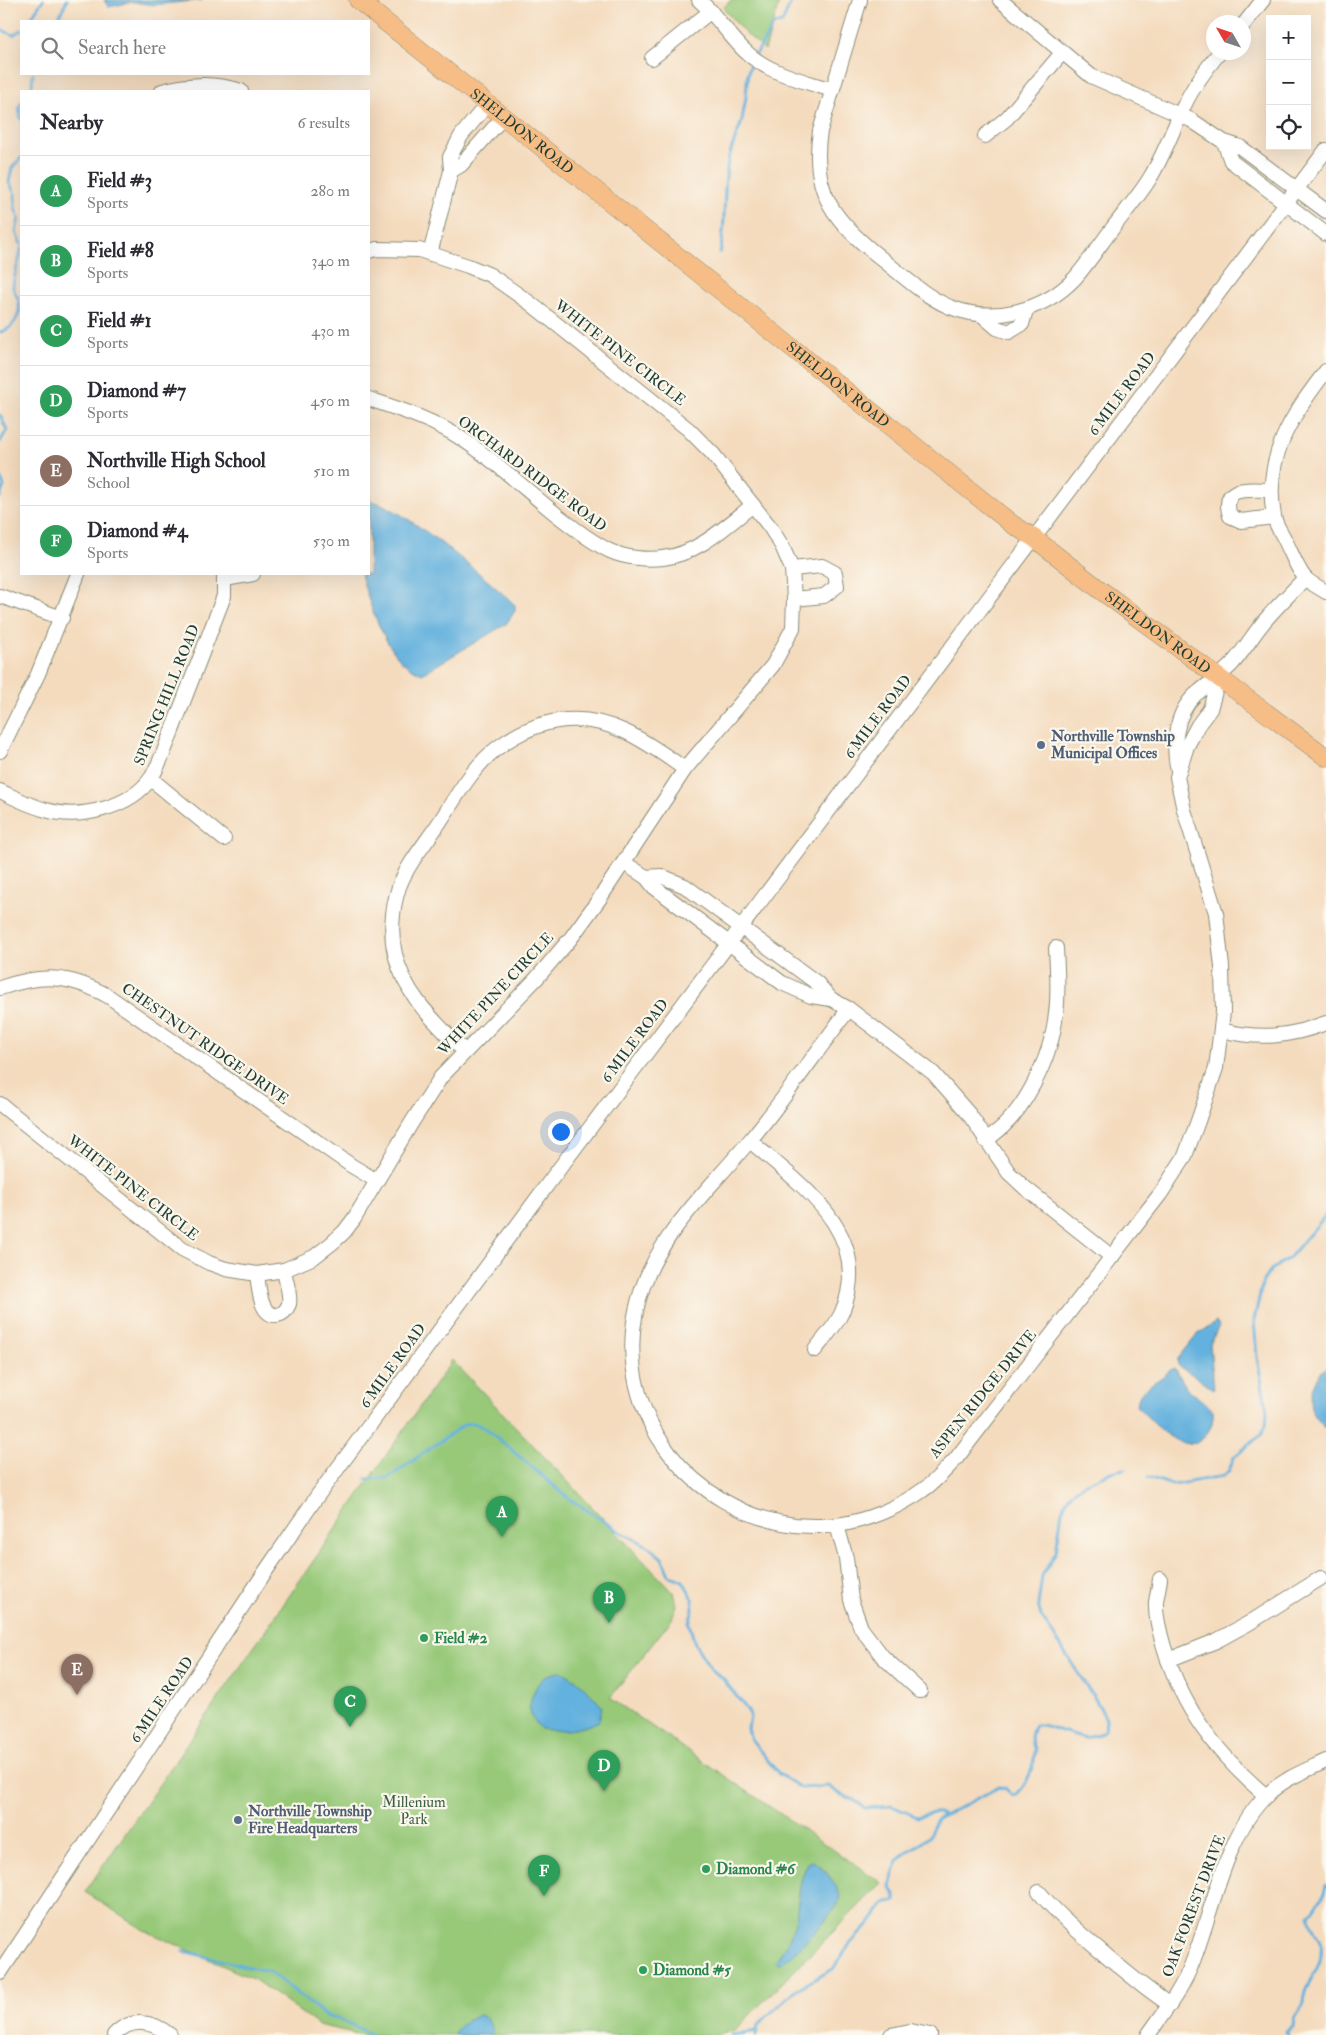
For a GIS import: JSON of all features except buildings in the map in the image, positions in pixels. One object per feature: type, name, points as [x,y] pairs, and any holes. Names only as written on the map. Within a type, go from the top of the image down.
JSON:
[{"type":"main road","name":"SHELDON ROAD","points":[[358,0],[488,102],[967,489],[1326,758]]},
{"type":"street","points":[[699,0],[711,11],[744,50],[762,64],[778,73],[832,90]]},
{"type":"street","points":[[860,0],[820,131],[818,152],[822,186],[834,213],[860,242],[924,292],[956,309],[982,315],[1026,310],[1051,298],[1078,273],[1150,178],[1200,77],[1214,60]]},
{"type":"street","points":[[1000,0],[1091,76],[1191,120],[1224,142],[1240,147],[1326,211]]},
{"type":"street","points":[[1251,15],[1263,0]]},
{"type":"street","points":[[652,58],[711,11]]},
{"type":"street","points":[[985,136],[1007,118],[1062,53]]},
{"type":"street","points":[[166,90],[206,85],[236,90]]},
{"type":"street","points":[[430,254],[451,171],[450,156],[461,136],[488,102]]},
{"type":"street","points":[[451,171],[461,165],[504,116]]},
{"type":"street","points":[[1224,142],[1231,161],[1326,234]]},
{"type":"street","name":"6 MILE ROAD","points":[[0,1973],[318,1495],[536,1200],[1326,150]]},
{"type":"street","name":"WHITE PINE CIRCLE","points":[[0,1104],[189,1253],[209,1264],[257,1274],[284,1270],[314,1257],[332,1243],[354,1219],[441,1077],[555,958],[588,915],[685,769],[773,665],[792,628],[794,598],[792,570],[782,546],[713,454],[688,429],[545,315],[490,275],[419,250],[377,249],[370,251]]},
{"type":"street","points":[[1326,371],[1307,395],[1280,440],[1273,467],[1271,490],[1274,518],[1290,552],[1305,578],[1326,592]]},
{"type":"street","name":"ORCHARD RIDGE ROAD","points":[[370,399],[442,426],[464,441],[586,537],[612,552],[637,558],[662,558],[685,553],[707,542],[753,505]]},
{"type":"street","points":[[1271,490],[1236,491],[1229,497],[1227,506],[1230,516],[1241,521],[1274,518]]},
{"type":"street","points":[[792,570],[822,566],[835,573],[837,586],[824,596],[794,598]]},
{"type":"street","points":[[0,751],[38,674],[78,575]]},
{"type":"street","name":"SPRING HILL ROAD","points":[[0,791],[47,811],[66,814],[85,813],[114,806],[130,797],[151,779],[163,754],[224,596],[225,576],[239,575]]},
{"type":"street","points":[[1219,677],[1234,662],[1267,617],[1305,578]]},
{"type":"street","points":[[0,596],[62,618]]},
{"type":"street","name":"ASPEN RIDGE DRIVE","points":[[1178,770],[1187,746],[1198,725],[1210,710],[1219,677]]},
{"type":"street","name":"ASPEN RIDGE DRIVE","points":[[849,1009],[797,1081],[750,1141],[696,1201],[663,1244],[650,1269],[639,1297],[634,1324],[632,1349],[636,1380],[645,1410],[664,1446],[687,1473],[734,1508],[770,1520],[806,1526],[837,1525],[871,1516],[899,1505],[925,1488],[954,1460],[1161,1193],[1185,1156],[1216,1068],[1223,1012],[1222,967],[1216,912],[1179,788],[1178,770],[1174,753],[1177,727],[1194,696],[1219,677]]},
{"type":"street","points":[[464,1051],[425,1012],[410,992],[399,970],[394,952],[393,920],[396,900],[403,878],[480,764],[500,746],[533,728],[549,723],[578,720],[622,729],[643,740],[685,769]]},
{"type":"street","points":[[151,779],[224,839]]},
{"type":"street","points":[[624,862],[646,877],[654,887],[782,983],[811,996],[831,999]]},
{"type":"street","points":[[646,877],[662,876],[685,886],[817,983],[831,999],[849,1009],[933,1073],[969,1114],[1009,1173],[1112,1257]]},
{"type":"street","points":[[985,1140],[998,1133],[1014,1115],[1031,1090],[1042,1064],[1056,1016],[1056,948]]},
{"type":"street","name":"CHESTNUT RIDGE DRIVE","points":[[0,988],[36,978],[51,977],[78,982],[91,987],[108,996],[376,1181]]},
{"type":"street","points":[[1221,1030],[1263,1037],[1286,1036],[1326,1022]]},
{"type":"street","points":[[750,1141],[814,1196],[828,1212],[838,1228],[845,1245],[850,1278],[847,1298],[841,1314],[816,1350]]},
{"type":"street","points":[[257,1274],[262,1304],[270,1313],[278,1314],[284,1312],[289,1302],[284,1270]]},
{"type":"street","points":[[837,1525],[846,1558],[851,1600],[861,1628],[883,1657],[920,1691]]},
{"type":"street","points":[[1168,1660],[1216,1641],[1249,1624],[1321,1578]]},
{"type":"street","points":[[1160,1579],[1156,1603],[1160,1631],[1168,1660],[1182,1697],[1200,1727],[1238,1772],[1266,1796]]},
{"type":"street","name":"OAK FOREST DRIVE","points":[[1148,2035],[1170,2005],[1193,1962],[1219,1884],[1238,1836],[1252,1812],[1266,1796],[1298,1774],[1326,1762]]},
{"type":"street","points":[[1039,1892],[1054,1910],[1078,1932],[1135,1980],[1170,2005]]},
{"type":"street","points":[[114,2035],[121,2028],[135,2022],[148,2023],[161,2028],[170,2035]]},
{"type":"street","points":[[890,2035],[910,2031],[930,2035]]},
{"type":"green space","points":[[731,0],[780,0],[765,50],[743,31],[723,8]]},
{"type":"green space","name":"Millenium Park","points":[[452,1360],[673,1592],[677,1605],[672,1619],[610,1698],[882,1883],[736,2029],[720,2035],[362,2035],[318,2025],[255,1980],[144,1930],[85,1892]]},
{"type":"water","points":[[104,0],[202,0],[154,5],[133,2],[108,7]]},
{"type":"water","points":[[370,501],[382,504],[421,528],[503,594],[515,605],[515,611],[506,624],[422,674],[405,664],[397,656],[383,635],[367,596],[361,575],[370,575]]},
{"type":"water","points":[[1216,1322],[1219,1326],[1210,1344],[1214,1389],[1178,1365],[1177,1360],[1197,1335]]},
{"type":"water","points":[[1175,1368],[1186,1387],[1213,1410],[1210,1429],[1203,1438],[1195,1443],[1186,1444],[1177,1441],[1159,1428],[1137,1406],[1138,1400],[1145,1388]]},
{"type":"water","points":[[1326,1368],[1326,1429],[1315,1416],[1311,1397],[1317,1378]]},
{"type":"water","points":[[561,1671],[583,1686],[602,1707],[599,1721],[571,1730],[556,1730],[541,1729],[534,1721],[530,1709],[531,1700],[539,1682],[551,1674]]},
{"type":"water","points":[[813,1861],[830,1877],[841,1898],[829,1916],[813,1934],[779,1964],[776,1960],[789,1940],[795,1923],[803,1876],[808,1863]]},
{"type":"water","points":[[479,2015],[485,2017],[490,2024],[493,2032],[490,2035],[454,2035],[461,2025]]},
{"type":"waterway","points":[[30,20],[43,0]]},
{"type":"waterway","points":[[57,20],[67,0]]},
{"type":"waterway","points":[[755,56],[774,24],[782,23],[792,0]]},
{"type":"waterway","points":[[0,29],[13,35],[20,31]]},
{"type":"waterway","points":[[720,253],[726,173],[731,149],[741,123],[746,98],[748,71],[752,61]]},
{"type":"waterway","points":[[30,90],[33,75]]},
{"type":"waterway","points":[[20,106],[20,114]]},
{"type":"waterway","points":[[20,159],[12,168],[9,182],[15,194],[15,208],[19,218],[16,232],[20,242]]},
{"type":"waterway","points":[[0,332],[9,328],[18,315],[18,298],[13,288],[20,254]]},
{"type":"waterway","points":[[0,415],[7,430],[0,442]]},
{"type":"waterway","points":[[0,478],[4,486],[0,497]]},
{"type":"waterway","points":[[1148,1477],[1173,1485],[1223,1476],[1229,1471],[1234,1457],[1262,1434],[1266,1425],[1267,1410],[1257,1358],[1254,1320],[1263,1281],[1271,1270],[1290,1257],[1326,1215]]},
{"type":"waterway","points":[[366,1479],[388,1478],[465,1424],[474,1423],[487,1429],[567,1497],[617,1530],[648,1546],[662,1558],[669,1575],[683,1581],[692,1597],[693,1610],[689,1623],[695,1644],[711,1669],[723,1679],[748,1711],[750,1716],[748,1729],[751,1740],[779,1774],[801,1788],[829,1786],[865,1808],[892,1806],[917,1817],[933,1813],[943,1815]]},
{"type":"waterway","points":[[756,2035],[758,2025],[797,1989],[833,1969],[850,1944],[869,1924],[883,1905],[887,1902],[895,1901],[895,1895],[890,1886],[897,1864],[904,1854],[927,1839],[938,1819],[999,1787],[1005,1788],[1013,1796],[1022,1789],[1029,1776],[1035,1756],[1031,1736],[1035,1725],[1042,1725],[1085,1738],[1097,1735],[1105,1730],[1106,1719],[1097,1702],[1041,1616],[1038,1605],[1042,1576],[1056,1552],[1062,1511],[1068,1497],[1084,1484],[1111,1472],[1124,1469]]},
{"type":"waterway","points":[[1288,2035],[1286,2032],[1293,2027],[1295,2016],[1304,2003],[1305,1991],[1320,1960],[1321,1948],[1319,1938],[1311,1925],[1309,1915],[1324,1894],[1326,1885]]},
{"type":"waterway","points":[[183,1951],[270,1972],[325,2015],[338,2018],[372,2035]]},
{"type":"waterway","points":[[732,2035],[756,2031]]},
{"type":"place","name":"Northville Township Municipal Offices","points":[[1041,745]]},
{"type":"place","name":"Field #3","points":[[502,1537]]},
{"type":"place","name":"Field #8","points":[[609,1623]]},
{"type":"place","name":"Field #2","points":[[424,1638]]},
{"type":"place","name":"Northville High School","points":[[77,1695]]},
{"type":"place","name":"Field #1","points":[[350,1727]]},
{"type":"place","name":"Diamond #7","points":[[604,1791]]},
{"type":"place","name":"Northville Township Fire Headquarters","points":[[238,1820]]},
{"type":"place","name":"Diamond #6","points":[[706,1869]]},
{"type":"place","name":"Diamond #4","points":[[544,1896]]},
{"type":"place","name":"Diamond #5","points":[[643,1970]]}]
